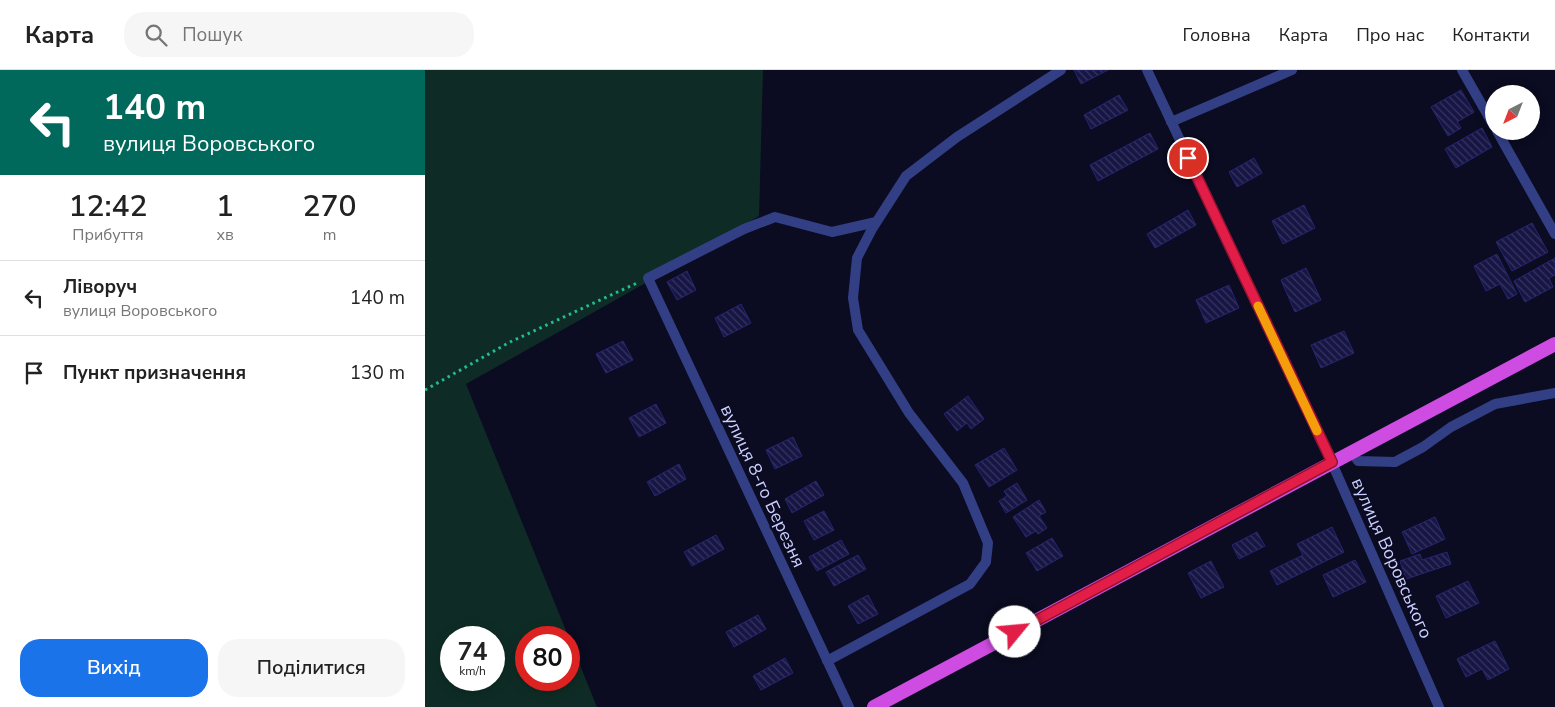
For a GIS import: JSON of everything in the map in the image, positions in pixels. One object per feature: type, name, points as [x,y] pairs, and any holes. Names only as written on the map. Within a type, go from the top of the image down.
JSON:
[{"type":"highway","points":[[874,707],[1555,344]]},
{"type":"street","points":[[827,661],[970,584],[986,562],[989,543],[963,483],[909,413],[858,330],[853,298],[857,258],[876,222],[906,176],[957,137],[1061,70]]},
{"type":"street","name":"вулиця Воровського","points":[[1147,70],[1332,462],[1439,707]]},
{"type":"street","points":[[1171,122],[1292,70]]},
{"type":"street","points":[[1462,70],[1485,110]]},
{"type":"street","points":[[1502,140],[1555,234]]},
{"type":"street","points":[[648,278],[744,229],[775,217],[832,232],[876,222]]},
{"type":"street","name":"вулиця 8-го Березня","points":[[648,278],[849,707]]},
{"type":"street","points":[[1351,452],[1357,461],[1395,462],[1423,447],[1451,427],[1495,404],[1555,393]]},
{"type":"path","points":[[425,390],[510,342],[648,278]]},
{"type":"green space","points":[[425,70],[763,70],[759,216],[651,280],[466,384],[564,626],[515,626],[515,691],[580,691],[580,665],[597,707],[425,707]]},
{"type":"building","points":[[1074,70],[1108,70],[1081,84]]},
{"type":"building","points":[[1461,90],[1474,112],[1457,122],[1461,128],[1448,136],[1431,107]]},
{"type":"building","points":[[1119,95],[1128,110],[1091,129],[1084,115]]},
{"type":"building","points":[[1482,128],[1485,134],[1485,140],[1488,140],[1492,147],[1456,168],[1445,149]]},
{"type":"building","points":[[1150,133],[1158,149],[1098,181],[1090,165]]},
{"type":"building","points":[[1254,158],[1262,173],[1237,187],[1229,172]]},
{"type":"building","points":[[1304,205],[1315,228],[1283,244],[1272,221]]},
{"type":"building","points":[[1188,210],[1196,225],[1155,248],[1147,234]]},
{"type":"building","points":[[1532,223],[1548,252],[1512,271],[1496,242]]},
{"type":"building","points":[[1497,254],[1517,294],[1508,299],[1500,284],[1486,291],[1474,266]]},
{"type":"building","points":[[1555,258],[1555,275],[1549,278],[1553,287],[1525,302],[1514,281]]},
{"type":"building","points":[[1306,268],[1321,300],[1295,312],[1281,280]]},
{"type":"building","points":[[687,271],[696,290],[677,300],[667,282]]},
{"type":"building","points":[[1229,285],[1239,308],[1206,323],[1196,300]]},
{"type":"building","points":[[741,304],[751,323],[724,337],[715,318]]},
{"type":"building","points":[[1344,331],[1354,353],[1321,368],[1311,345]]},
{"type":"building","points":[[623,341],[633,360],[606,373],[596,354]]},
{"type":"building","points":[[968,396],[984,419],[971,429],[967,423],[957,431],[944,414]]},
{"type":"building","points":[[656,404],[666,423],[639,437],[629,418]]},
{"type":"building","points":[[793,437],[802,456],[775,469],[766,450]]},
{"type":"building","points":[[1004,448],[1017,470],[989,487],[975,465]]},
{"type":"building","points":[[679,464],[686,479],[655,496],[647,482]]},
{"type":"building","points":[[816,481],[824,495],[792,513],[785,499]]},
{"type":"building","points":[[1017,483],[1027,500],[1006,513],[999,501],[1007,496],[1004,491]]},
{"type":"building","points":[[1039,500],[1046,512],[1039,516],[1047,528],[1038,534],[1036,531],[1026,537],[1013,517]]},
{"type":"building","points":[[824,511],[834,530],[814,540],[804,521]]},
{"type":"building","points":[[1435,517],[1445,539],[1412,554],[1402,532]]},
{"type":"building","points":[[1332,527],[1344,552],[1277,585],[1270,571],[1303,555],[1297,544]]},
{"type":"building","points":[[1257,532],[1265,546],[1239,559],[1232,545]]},
{"type":"building","points":[[716,535],[724,549],[692,566],[684,552]]},
{"type":"building","points":[[1052,538],[1063,556],[1037,571],[1026,553]]},
{"type":"building","points":[[841,540],[849,554],[817,571],[809,557]]},
{"type":"building","points":[[1447,552],[1451,564],[1406,579],[1400,561],[1420,554],[1422,560]]},
{"type":"building","points":[[858,555],[866,569],[834,586],[826,572]]},
{"type":"building","points":[[1355,560],[1366,582],[1333,597],[1323,575]]},
{"type":"building","points":[[1211,561],[1224,587],[1201,598],[1188,573]]},
{"type":"building","points":[[1468,581],[1479,603],[1446,618],[1436,596]]},
{"type":"building","points":[[868,595],[878,614],[858,624],[848,606]]},
{"type":"building","points":[[758,615],[766,629],[734,647],[726,632]]},
{"type":"building","points":[[1495,641],[1509,669],[1488,680],[1482,669],[1466,677],[1457,659]]},
{"type":"building","points":[[785,658],[793,673],[761,690],[753,676]]},
{"type":"slow traffic","points":[[1258,306],[1317,431]]},
{"type":"route","points":[[1015,632],[1332,462],[1188,158]]}]
